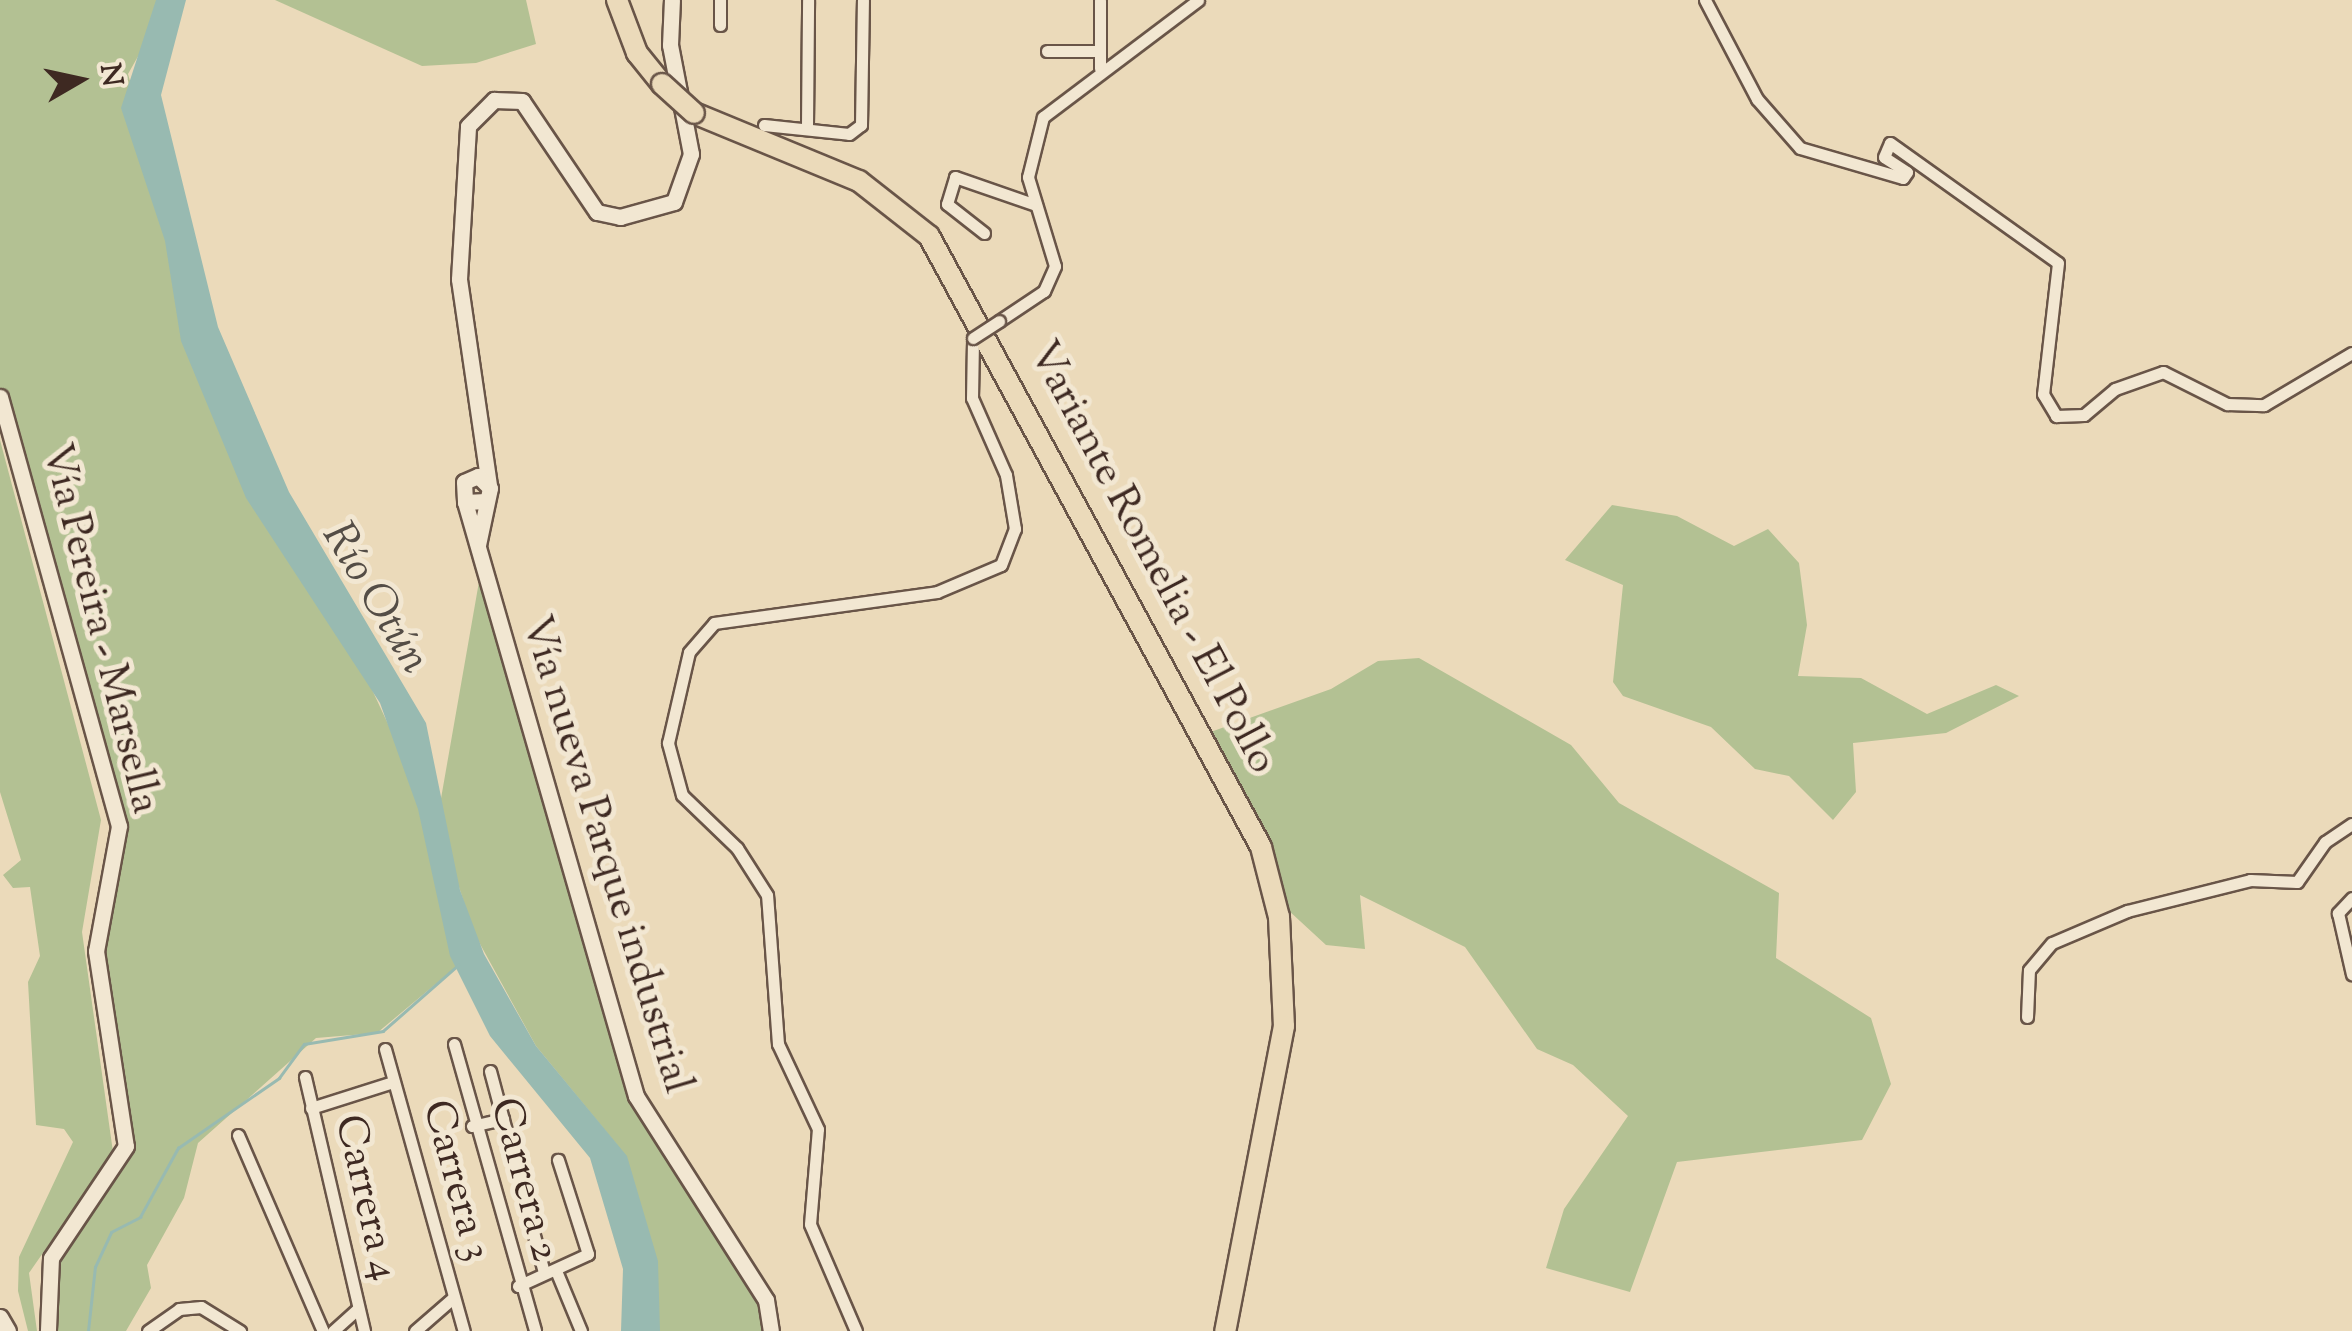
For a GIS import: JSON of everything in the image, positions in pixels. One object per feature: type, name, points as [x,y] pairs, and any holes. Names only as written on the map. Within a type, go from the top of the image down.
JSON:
[{"type":"highway","name":"Variante Romelia - El Pollo","points":[[617,0],[662,84],[694,112],[725,133],[859,180],[929,236],[1261,847],[1284,952],[1284,1026],[1225,1331]]},
{"type":"main road","name":"Vía nueva Parque industrial","points":[[478,546],[488,493],[459,279],[468,126],[494,100],[522,101],[597,212],[620,217],[674,202],[691,154],[670,46],[672,0]]},
{"type":"main road","name":"Vía Pereira - Marsella","points":[[0,397],[119,826],[96,951],[126,1146],[51,1258],[48,1331]]},
{"type":"main road","name":"Vía nueva Parque industrial","points":[[481,447],[466,480],[465,502],[636,1096],[766,1300],[772,1331]]},
{"type":"main road","points":[[466,480],[488,493]]},
{"type":"main road","points":[[465,502],[488,493]]},
{"type":"main road","points":[[0,1317],[8,1331]]},
{"type":"street","points":[[720,0],[720,25]]},
{"type":"street","points":[[806,126],[808,0]]},
{"type":"street","points":[[764,126],[806,126],[849,134],[860,125],[862,0]]},
{"type":"street","points":[[1100,0],[1100,68]]},
{"type":"street","points":[[856,1331],[810,1224],[818,1129],[778,1044],[767,895],[738,848],[682,795],[668,744],[688,652],[714,623],[937,592],[1001,565],[1014,528],[1006,475],[972,398],[973,338],[1051,278],[1052,240],[1028,177],[1043,118],[1100,68],[1198,0]]},
{"type":"street","points":[[1705,0],[1757,100],[1800,148],[1903,178],[1884,156],[1890,143],[2058,263],[2043,394],[2056,416],[2084,415],[2115,389],[2163,372],[2227,404],[2264,405],[2352,353]]},
{"type":"street","points":[[1047,50],[1100,51]]},
{"type":"street","points":[[984,232],[947,204],[955,177],[1036,204]]},
{"type":"street","points":[[2027,1017],[2029,970],[2052,942],[2127,912],[2250,880],[2297,882],[2325,842],[2352,824]]},
{"type":"street","points":[[2352,898],[2338,913],[2352,974]]},
{"type":"street","name":"Carrera 2","points":[[454,1044],[472,1126],[534,1331]]},
{"type":"street","name":"Carrera 3","points":[[385,1048],[464,1331]]},
{"type":"street","points":[[490,1071],[550,1273],[581,1331]]},
{"type":"street","name":"Carrera 4","points":[[305,1078],[356,1310],[364,1331]]},
{"type":"street","points":[[312,1108],[393,1082]]},
{"type":"street","points":[[472,1126],[503,1119]]},
{"type":"street","points":[[238,1135],[324,1331]]},
{"type":"street","points":[[518,1286],[588,1254],[558,1160]]},
{"type":"street","points":[[415,1331],[453,1298]]},
{"type":"street","points":[[148,1331],[179,1309],[200,1307],[240,1331]]},
{"type":"street","points":[[332,1331],[356,1310]]},
{"type":"green space","points":[[0,0],[170,0],[128,74],[197,314],[436,827],[480,576],[636,1096],[766,1300],[771,1331],[654,1331],[618,1146],[536,1046],[474,933],[444,841],[468,957],[377,1033],[316,1038],[198,1143],[184,1198],[147,1265],[151,1288],[126,1331],[48,1331],[54,1251],[120,1163],[124,1121],[96,951],[119,826],[0,414]]},
{"type":"green space","points":[[275,0],[526,0],[536,44],[476,63],[422,66]]},
{"type":"green space","points":[[0,440],[101,820],[82,932],[113,1152],[29,1273],[37,1331],[28,1331],[18,1291],[19,1257],[73,1142],[64,1129],[36,1125],[28,982],[40,956],[30,887],[13,888],[3,875],[21,860],[0,792]]},
{"type":"green space","points":[[1612,505],[1677,516],[1734,546],[1768,529],[1799,563],[1807,625],[1798,676],[1861,678],[1927,714],[1996,685],[2019,696],[1946,733],[1853,743],[1856,792],[1833,820],[1789,776],[1755,769],[1711,727],[1623,696],[1613,682],[1623,585],[1565,560]]},
{"type":"green space","points":[[1419,658],[1571,745],[1619,803],[1779,893],[1776,958],[1871,1018],[1891,1084],[1862,1140],[1677,1162],[1630,1292],[1546,1268],[1564,1209],[1628,1116],[1573,1065],[1537,1049],[1465,947],[1360,895],[1365,949],[1326,945],[1275,898],[1205,734],[1331,689],[1378,661]]},
{"type":"water","name":"Río Otún","points":[[156,0],[186,0],[161,95],[218,327],[289,492],[426,723],[460,890],[484,954],[536,1046],[627,1156],[658,1261],[660,1331],[621,1331],[623,1269],[590,1158],[490,1036],[450,956],[418,809],[380,703],[246,498],[181,341],[165,241],[121,108]]},
{"type":"waterway","points":[[88,1331],[95,1267],[111,1232],[140,1217],[178,1148],[279,1078],[304,1044],[383,1031],[458,965]]}]
